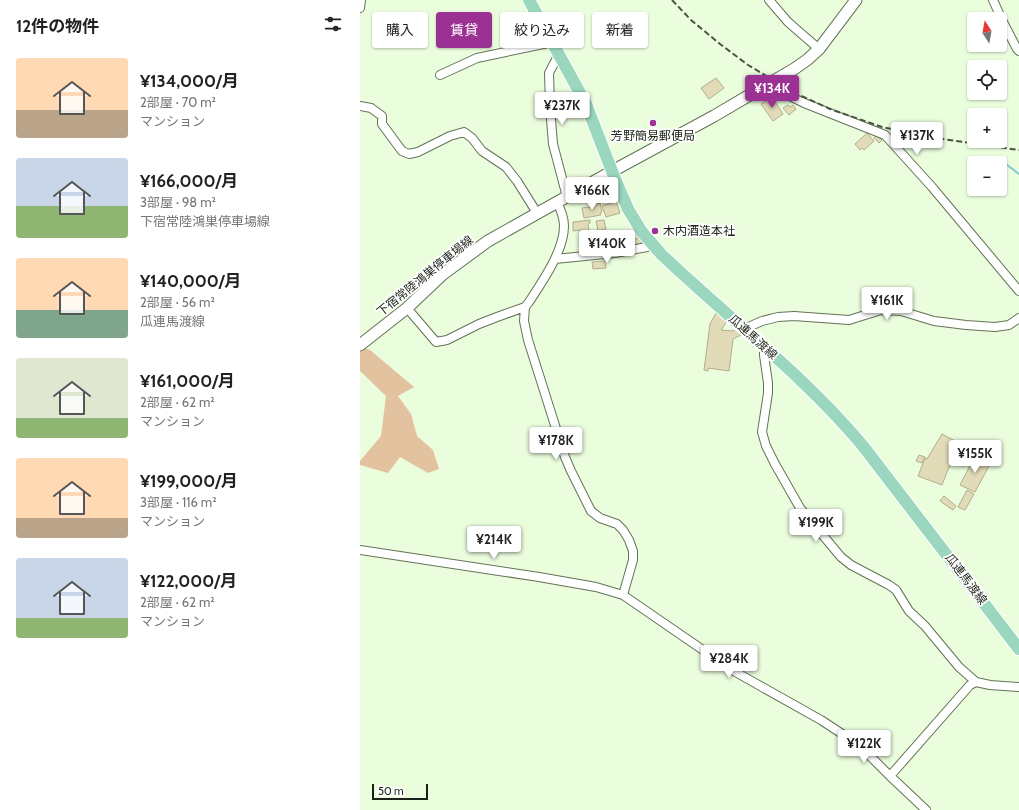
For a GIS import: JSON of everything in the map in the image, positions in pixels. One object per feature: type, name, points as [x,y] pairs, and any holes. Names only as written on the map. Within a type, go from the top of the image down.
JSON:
[{"type":"main road","name":"瓜連馬渡線","points":[[530,0],[537,12]]},
{"type":"main road","name":"瓜連馬渡線","points":[[556,48],[586,104],[612,171],[635,222],[652,244],[671,264],[802,380],[848,428],[1019,649]]},
{"type":"street","points":[[360,8],[361,0]]},
{"type":"street","points":[[768,0],[788,22],[818,49]]},
{"type":"street","name":"下宿常陸鴻巣停車場線","points":[[362,341],[407,308],[443,274],[488,241],[612,171],[714,116],[807,60],[818,49],[856,0]]},
{"type":"street","points":[[993,0],[1019,52]]},
{"type":"street","points":[[440,75],[477,58],[524,48]]},
{"type":"street","points":[[407,308],[436,342],[447,340],[479,324],[524,308],[555,259],[563,238],[564,225],[560,208],[562,200],[553,144],[549,73],[559,54]]},
{"type":"street","points":[[767,85],[804,103],[885,135],[932,187],[1019,291]]},
{"type":"street","points":[[360,106],[371,108],[382,116],[382,124],[402,151],[409,154],[418,152],[450,136],[464,132],[472,138],[482,151],[506,167],[517,181],[537,213]]},
{"type":"street","points":[[555,259],[615,253],[648,247],[652,244]]},
{"type":"street","points":[[524,308],[524,321],[528,340],[565,457],[571,471],[591,511],[600,518],[617,524],[629,540],[633,552],[633,560],[623,595]]},
{"type":"street","points":[[744,329],[762,321],[778,317],[794,316],[849,320],[881,310],[901,311],[934,321],[966,326],[995,327],[1009,325],[1019,318]]},
{"type":"street","points":[[764,347],[768,393],[762,432],[766,446],[800,508],[841,557],[896,590],[909,611],[959,667],[976,682],[990,685],[1019,687]]},
{"type":"street","points":[[360,550],[596,587],[623,595],[732,670],[821,720],[850,739],[867,753],[926,810]]},
{"type":"street","points":[[890,776],[970,685],[976,682]]},
{"type":"shaded area","points":[[360,346],[370,350],[414,387],[398,396],[411,414],[417,436],[433,450],[439,469],[428,473],[400,457],[388,473],[360,465],[360,461],[381,436],[386,396],[360,371]]},
{"type":"building","points":[[716,78],[724,88],[709,99],[701,88]]},
{"type":"building","points":[[772,97],[783,114],[773,121],[761,104]]},
{"type":"building","points":[[788,105],[790,107],[793,105],[796,109],[789,115],[783,108]]},
{"type":"building","points":[[867,133],[874,141],[864,150],[862,148],[860,150],[855,144]]},
{"type":"building","points":[[877,135],[882,140],[879,143],[874,138]]},
{"type":"building","points":[[616,201],[620,213],[606,217],[602,206]]},
{"type":"building","points":[[600,203],[602,212],[600,213],[601,215],[584,218],[582,208]]},
{"type":"building","points":[[590,220],[590,223],[588,224],[589,232],[584,233],[583,230],[573,231],[573,222]]},
{"type":"building","points":[[604,220],[606,229],[598,231],[596,221]]},
{"type":"building","points":[[604,235],[605,237],[608,236],[610,249],[601,250],[598,237]]},
{"type":"building","points":[[630,236],[630,240],[640,238],[642,245],[618,250],[615,239]]},
{"type":"building","points":[[605,261],[606,268],[593,269],[592,262]]},
{"type":"building","points":[[716,313],[727,321],[721,330],[733,331],[736,329],[743,334],[733,339],[729,371],[708,368],[708,371],[704,370],[710,324]]},
{"type":"building","points":[[942,434],[970,449],[964,462],[956,458],[949,467],[942,485],[918,476],[925,458],[927,459]]},
{"type":"building","points":[[919,455],[925,457],[922,463],[916,461]]},
{"type":"building","points":[[975,456],[990,464],[975,492],[960,485]]},
{"type":"building","points":[[967,490],[974,494],[965,510],[958,507]]},
{"type":"building","points":[[944,496],[956,506],[953,510],[940,501]]},
{"type":"waterway","points":[[1007,165],[1019,174]]},
{"type":"railway","points":[[672,0],[691,20],[748,65],[795,93],[830,109],[882,127],[922,136],[1019,150]]},
{"type":"place","name":"芳野簡易郵便局","points":[[653,123]]},
{"type":"place","name":"木内酒造本社","points":[[655,231]]}]
